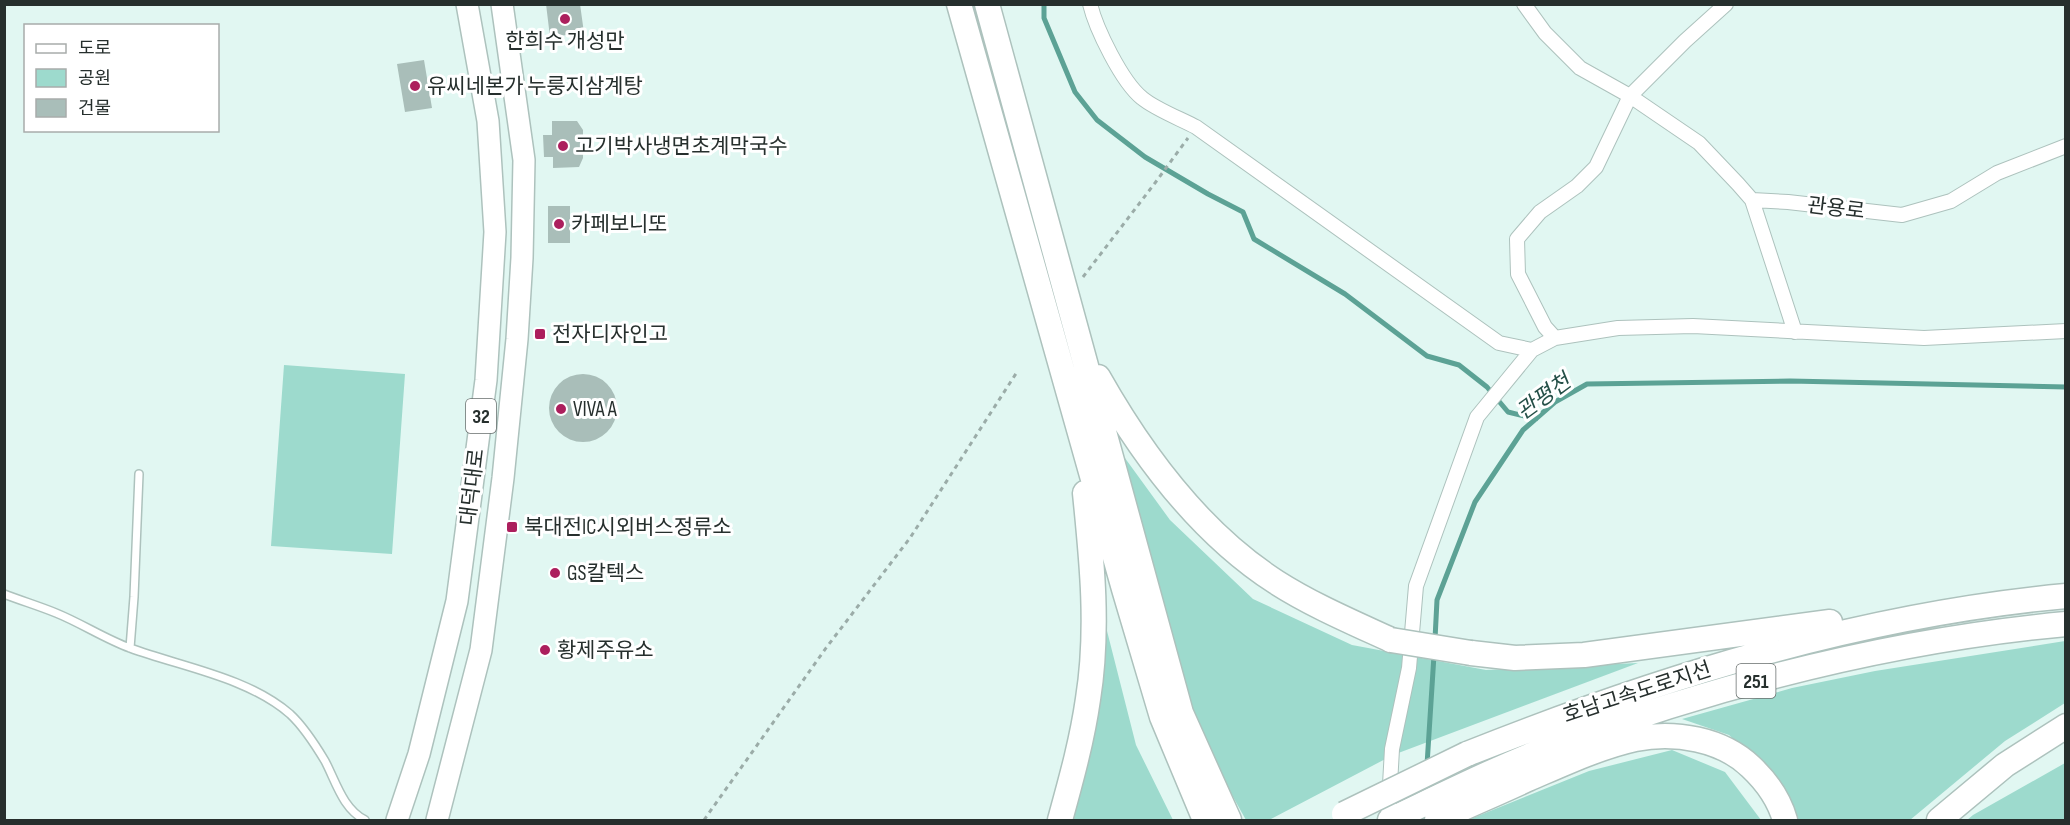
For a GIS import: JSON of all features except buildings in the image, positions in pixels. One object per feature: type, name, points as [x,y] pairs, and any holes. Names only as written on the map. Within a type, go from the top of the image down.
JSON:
[{"type":"highway","points":[[959,4],[1162,717],[1205,820]]},
{"type":"highway","points":[[987,4],[1181,713],[1229,820]]},
{"type":"highway","points":[[1074,323],[1093,369],[1132,435],[1156,467],[1212,531],[1248,562],[1276,582],[1308,601],[1391,640],[1515,658],[1584,655],[2015,601]]},
{"type":"highway","points":[[1060,820],[1076,761],[1093,652],[1094,604],[1088,525],[1083,471],[1072,404]]},
{"type":"highway","name":"호남고속도로지선","points":[[1338,817],[1467,754],[1555,719],[1672,678],[1791,645],[1902,621],[2015,601],[2066,596]]},
{"type":"highway","name":"호남고속도로지선","points":[[1389,820],[1460,798],[1557,745],[1678,702],[1801,669],[1907,647],[2018,628],[2066,624]]},
{"type":"highway","points":[[1939,820],[2005,765],[2066,726]]},
{"type":"highway","points":[[1437,820],[1460,798],[1599,750],[1636,739],[1661,737],[1708,742],[1743,759],[1773,791],[1785,820]]},
{"type":"main road","name":"대덕대로","points":[[397,820],[418,754],[457,601],[486,380],[495,232],[488,121],[467,4]]},
{"type":"main road","name":"대덕대로","points":[[437,820],[481,650],[503,478],[517,339],[522,258],[524,160],[502,4]]},
{"type":"street","points":[[1090,4],[1095,25],[1121,72],[1142,98],[1196,127],[1499,343],[1532,350]]},
{"type":"street","points":[[1524,4],[1545,33],[1580,68],[1630,96],[1699,143],[1752,200],[1795,332]]},
{"type":"street","points":[[1556,338],[1545,327],[1518,273],[1516,239],[1540,212],[1577,186],[1596,167],[1630,96],[1726,4]]},
{"type":"street","name":"관용로","points":[[1752,200],[1902,215],[1951,201],[1997,173],[2066,146]]},
{"type":"street","points":[[1389,820],[1392,749],[1409,668],[1416,586],[1477,417],[1532,350],[1556,338],[1629,327],[1694,326],[1924,338],[2066,331]]},
{"type":"lane","points":[[130,648],[139,474]]},
{"type":"lane","points":[[4,594],[56,613],[130,648],[180,662],[244,687],[276,703],[292,716],[303,730],[324,760],[348,805],[365,820]]},
{"type":"path","points":[[1083,278],[1186,140]]},
{"type":"path","points":[[704,820],[826,648],[910,538],[1017,372]]},
{"type":"green space","points":[[284,365],[405,374],[392,554],[271,546]]},
{"type":"green space","points":[[1114,443],[1170,520],[1253,599],[1352,645],[1486,670],[1638,663],[1393,755],[1269,820],[1246,820],[1219,772],[1190,708]]},
{"type":"green space","points":[[1106,627],[1136,745],[1173,820],[1069,820],[1091,735]]},
{"type":"green space","points":[[2065,641],[2065,703],[2005,741],[1910,820],[1793,820],[1770,772],[1729,735],[1682,719],[1792,688],[1875,671]]},
{"type":"green space","points":[[1672,750],[1725,772],[1761,820],[1468,820],[1589,771]]},
{"type":"green space","points":[[2065,763],[2065,820],[1967,820],[1973,815]]},
{"type":"waterway","points":[[1044,4],[1044,18],[1075,92],[1097,120],[1145,157],[1243,212],[1254,239],[1345,294],[1427,356],[1459,365],[1487,387],[1508,412],[1536,419]]},
{"type":"waterway","name":"관평천","points":[[1435,639],[1437,600],[1475,502],[1523,430],[1555,402],[1587,384],[1790,381],[2066,387]]},
{"type":"waterway","name":"관평천","points":[[1427,765],[1434,655]]},
{"type":"place","name":"한희수 개성만","points":[[565,19]]},
{"type":"place","name":"유씨네본가 누룽지삼계탕","points":[[415,86]]},
{"type":"place","name":"고기박사냉면초계막국수","points":[[563,146]]},
{"type":"place","name":"카페보니또","points":[[559,224]]},
{"type":"place","name":"전자디자인고","points":[[540,334]]},
{"type":"place","name":"VIVA A","points":[[561,409]]},
{"type":"place","name":"북대전IC시외버스정류소","points":[[512,527]]},
{"type":"place","name":"GS칼텍스","points":[[555,573]]},
{"type":"place","name":"황제주유소","points":[[545,650]]}]
